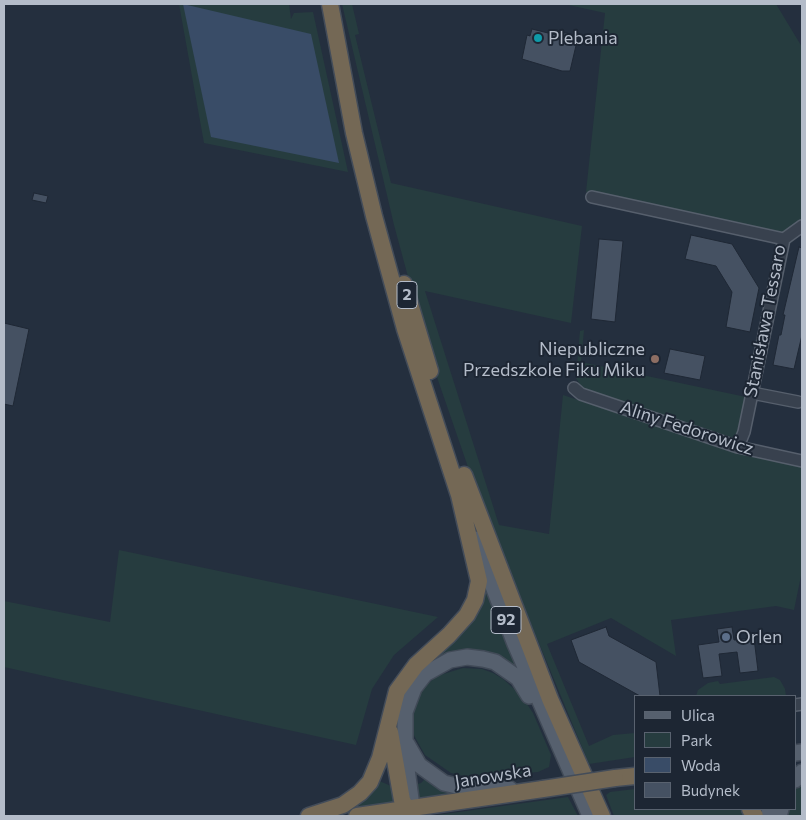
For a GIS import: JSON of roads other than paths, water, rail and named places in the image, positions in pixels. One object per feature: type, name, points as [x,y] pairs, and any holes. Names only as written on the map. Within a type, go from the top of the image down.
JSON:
[{"type":"highway","name":"2","points":[[330,4],[344,70],[354,133],[374,216],[405,329],[459,495]]},
{"type":"highway","name":"2","points":[[344,70],[415,321],[464,476],[544,682],[602,816]]},
{"type":"highway","points":[[310,816],[343,805],[365,788],[378,765],[395,697],[408,673],[459,625],[475,600],[478,570],[459,495]]},
{"type":"highway","points":[[389,725],[402,800],[408,810]]},
{"type":"highway","name":"Janowska","points":[[357,816],[634,776]]},
{"type":"main road","name":"92","points":[[459,495],[503,612],[556,743],[590,816]]},
{"type":"main road","points":[[408,810],[411,799],[403,724],[408,701],[419,681],[431,670],[443,663],[467,657],[494,662],[518,678],[556,743]]},
{"type":"main road","points":[[404,738],[414,757],[424,769],[436,779],[451,786],[469,789],[543,788]]},
{"type":"street","name":"Stanisława Tessaro","points":[[592,197],[784,239],[752,392],[738,447]]},
{"type":"street","points":[[784,239],[802,226]]},
{"type":"street","name":"Aliny Fedorowicz","points":[[574,388],[581,394],[738,447],[802,461]]},
{"type":"street","points":[[752,392],[798,402]]},
{"type":"water","points":[[183,4],[311,34],[339,163],[211,137]]},
{"type":"place","name":"Plebania","points":[[538,38]]},
{"type":"place","name":"Niepubliczne Przedszkole Fiku Miku","points":[[655,359]]},
{"type":"place","name":"Orlen","points":[[726,637]]}]
